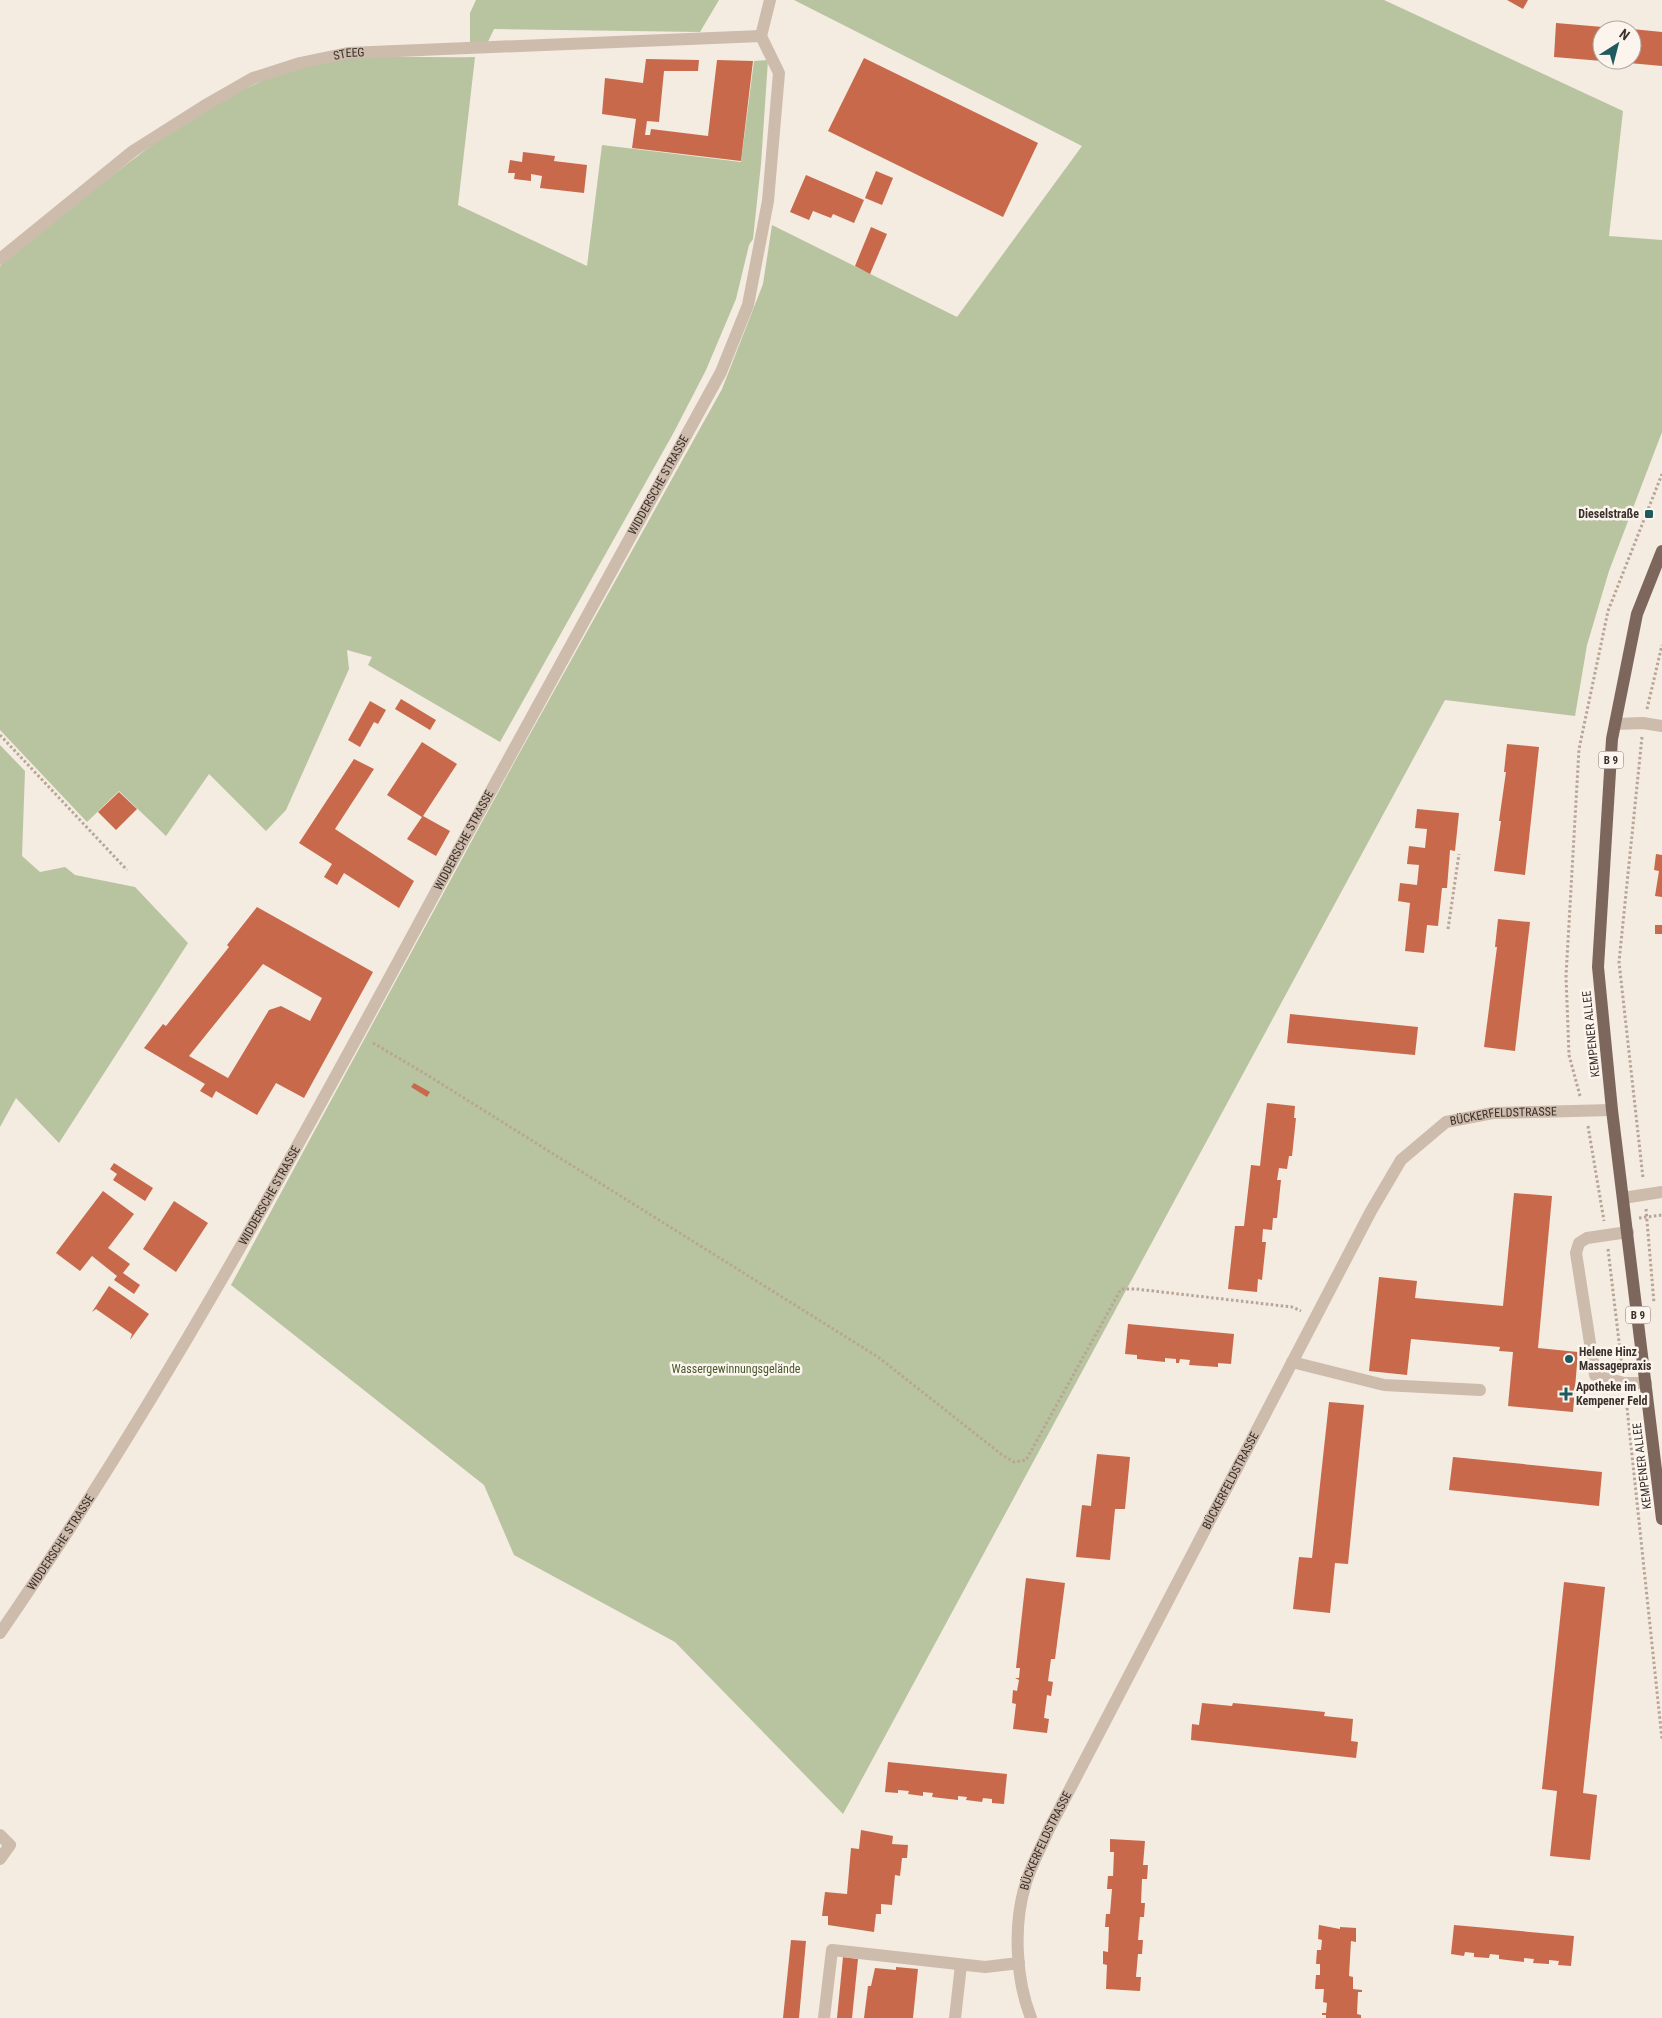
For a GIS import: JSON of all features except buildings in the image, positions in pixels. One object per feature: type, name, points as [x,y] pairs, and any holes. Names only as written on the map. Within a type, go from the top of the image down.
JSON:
[{"type":"main road","name":"KEMPENER ALLEE","points":[[1662,551],[1637,614],[1612,739],[1598,967],[1612,1110],[1662,1519]]},
{"type":"street","points":[[761,36],[770,0]]},
{"type":"street","name":"STEEG","points":[[0,259],[134,151],[204,106],[253,78],[300,63],[348,54],[761,36]]},
{"type":"street","name":"WIDDERSCHE STRASSE","points":[[0,1634],[65,1540],[173,1366],[359,1035],[721,372],[748,305],[768,201],[779,73],[761,36]]},
{"type":"street","points":[[1615,724],[1643,723],[1662,726]]},
{"type":"street","name":"BÜCKERFELDSTRASSE","points":[[1031,2018],[1022,1995],[1017,1942],[1025,1886],[1049,1829],[1371,1211],[1401,1160],[1446,1122],[1493,1113],[1612,1110]]},
{"type":"street","points":[[1623,1198],[1662,1192]]},
{"type":"street","points":[[1627,1226],[1587,1238],[1579,1243],[1576,1253],[1596,1374],[1624,1383],[1646,1382]]},
{"type":"street","points":[[1292,1362],[1384,1385],[1480,1390]]},
{"type":"street","points":[[0,1835],[10,1846],[0,1859]]},
{"type":"street","points":[[824,2018],[832,1950],[985,1967],[1019,1963]]},
{"type":"street","points":[[955,2018],[961,1965]]},
{"type":"path","points":[[1654,1304],[1645,1195],[1618,962],[1643,723],[1662,646]]},
{"type":"path","points":[[0,735],[127,870]]},
{"type":"path","points":[[1448,929],[1459,854]]},
{"type":"path","points":[[359,1035],[424,1073],[878,1357],[1001,1454],[1014,1462],[1026,1460],[1121,1289],[1136,1289],[1292,1307],[1315,1318]]},
{"type":"path","points":[[1627,1226],[1647,1217],[1662,1215]]},
{"type":"green space","points":[[476,0],[719,0],[700,32],[494,29],[486,46],[470,46],[470,13]]},
{"type":"green space","name":"Wassergewinnungsgelände","points":[[794,0],[1384,0],[1623,111],[1609,236],[1662,240],[1662,432],[1609,571],[1587,645],[1575,716],[1445,700],[843,1814],[675,1642],[514,1555],[484,1485],[231,1285],[515,761],[722,389],[763,284],[772,225],[957,317],[1082,146]]},
{"type":"green space","points":[[475,57],[458,205],[587,266],[602,145],[741,162],[754,61],[768,60],[761,164],[753,239],[749,245],[736,299],[706,370],[674,432],[500,742],[368,665],[372,657],[347,650],[349,669],[286,810],[266,831],[209,774],[166,836],[119,791],[87,822],[0,730],[0,266],[117,171],[160,140],[205,111],[250,86],[296,69],[342,59]]},
{"type":"green space","points":[[0,745],[25,771],[22,856],[40,872],[65,867],[75,875],[135,887],[188,943],[59,1143],[16,1098],[0,1127]]},
{"type":"place","name":"Dieselstraße","points":[[1649,514]]},
{"type":"place","name":"Helene Hinz Massagepraxis","points":[[1569,1359]]},
{"type":"place","name":"Apotheke im Kempener Feld","points":[[1566,1394]]}]
